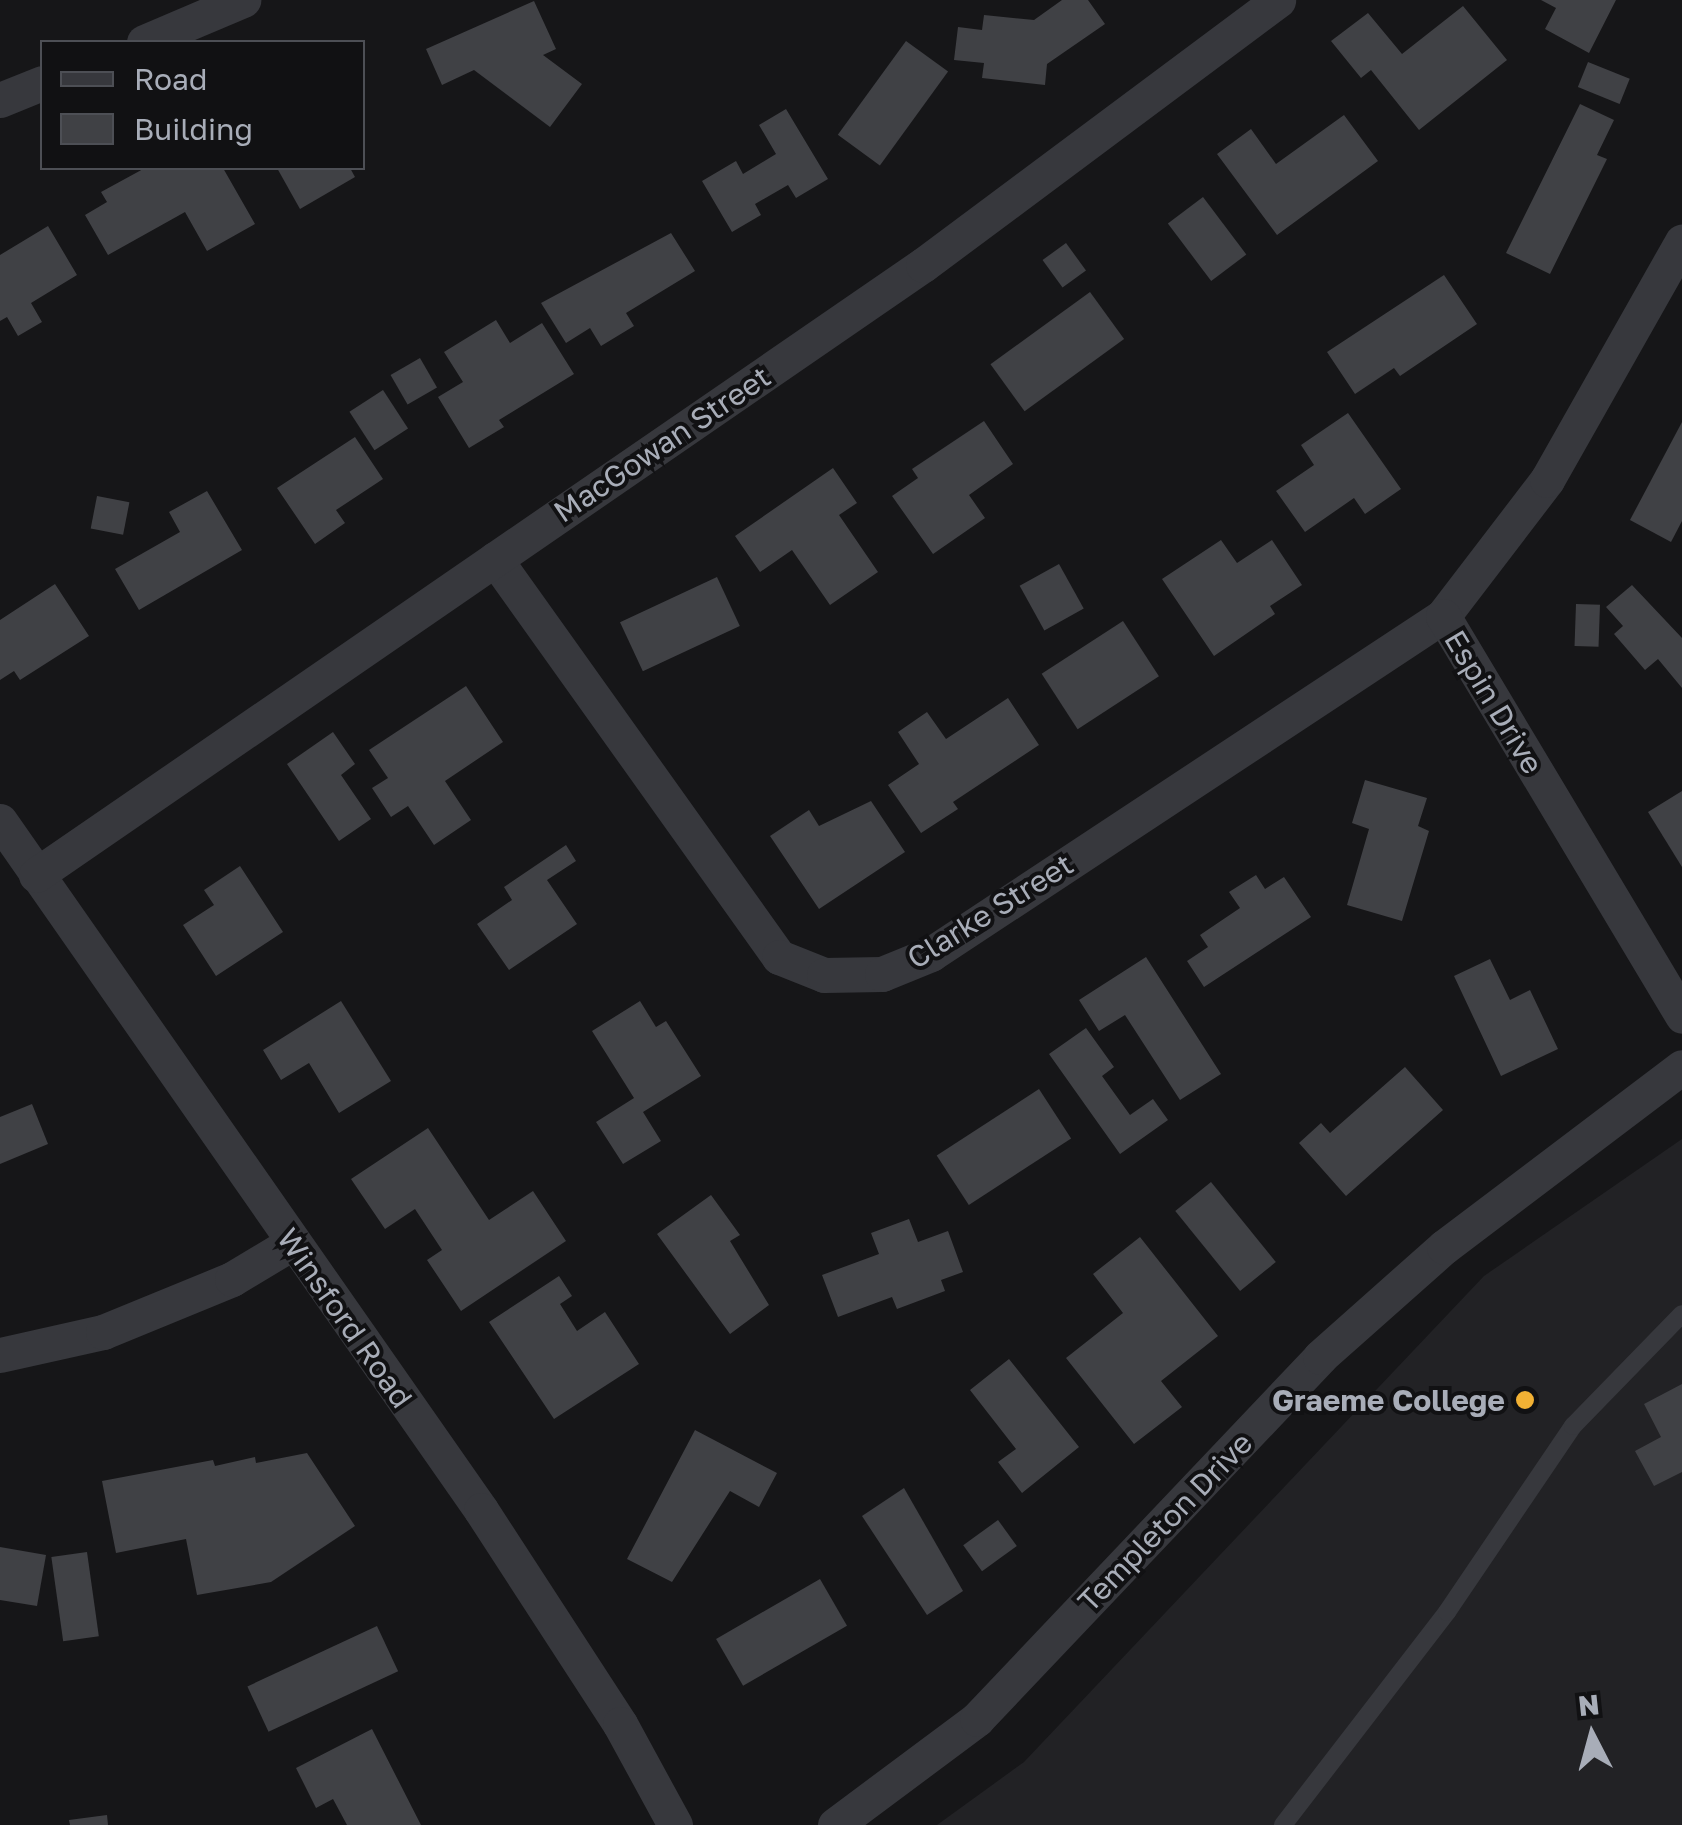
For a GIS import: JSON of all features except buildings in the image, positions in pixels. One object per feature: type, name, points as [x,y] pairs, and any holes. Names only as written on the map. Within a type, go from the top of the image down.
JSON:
[{"type":"street","points":[[149,40],[243,0]]},
{"type":"street","name":"MacGowan Street","points":[[36,874],[923,265],[1278,0]]},
{"type":"street","points":[[0,100],[40,84]]},
{"type":"street","name":"Espin Drive","points":[[1682,241],[1547,480],[1443,616],[1682,1016]]},
{"type":"street","name":"Clarke Street","points":[[495,559],[778,957],[824,975],[882,974],[930,954],[1443,616]]},
{"type":"street","name":"Winsford Road","points":[[0,821],[545,1608],[676,1825]]},
{"type":"street","name":"Templeton Drive","points":[[835,1825],[976,1718],[1320,1357],[1458,1236],[1682,1067]]},
{"type":"street","points":[[0,1355],[103,1332],[232,1278],[292,1242]]},
{"type":"lane","points":[[1284,1825],[1447,1612],[1572,1426],[1682,1314]]},
{"type":"shaded area","name":"Graeme College","points":[[1682,1139],[1682,1825],[937,1825],[1024,1762],[1484,1276]]},
{"type":"place","name":"Graeme College","points":[[1525,1400]]}]
